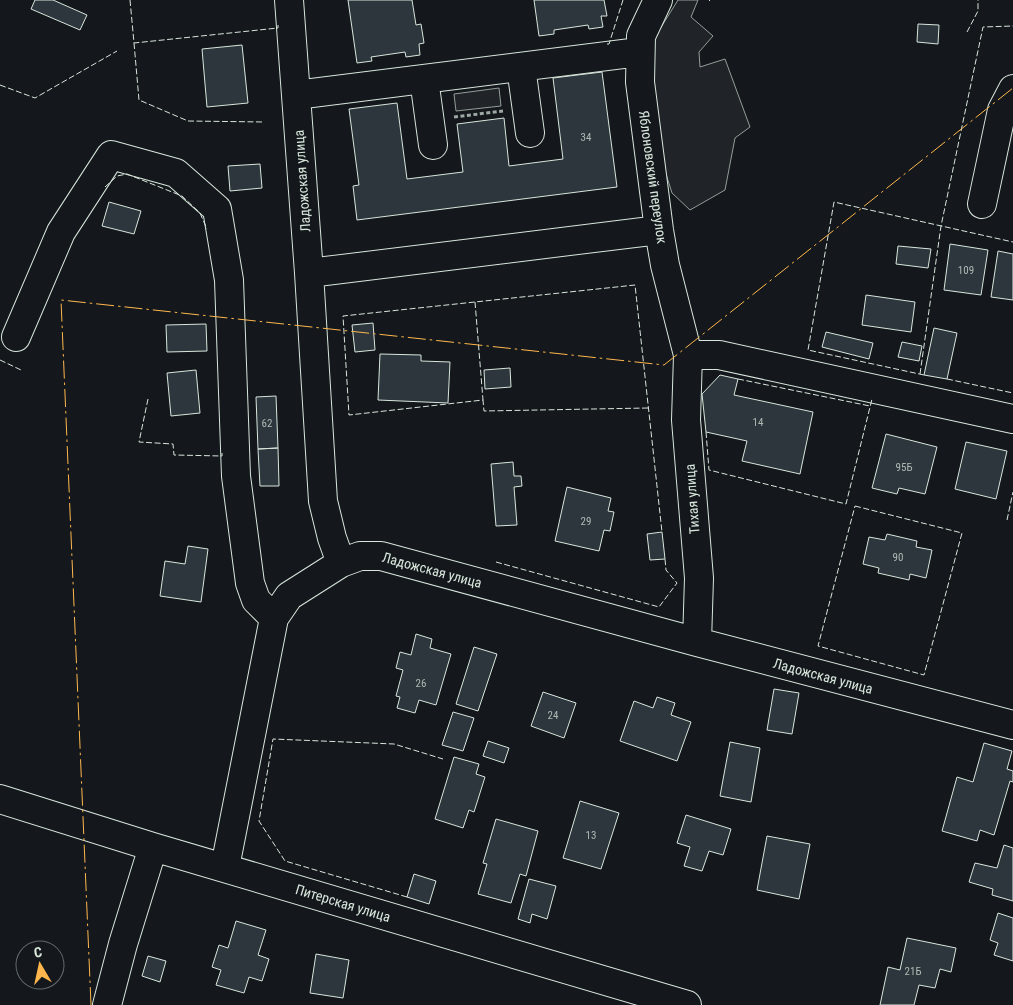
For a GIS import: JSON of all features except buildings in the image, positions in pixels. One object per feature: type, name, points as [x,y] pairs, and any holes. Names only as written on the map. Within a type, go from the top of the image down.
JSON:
[{"type":"street","name":"Ладожская улица","points":[[288,0],[309,273],[323,501],[332,538],[341,563],[360,556],[381,556],[1013,725]]},
{"type":"street","name":"Яблоновский переулок","points":[[658,0],[641,36],[639,52],[640,82],[665,265],[688,355]]},
{"type":"street","points":[[296,95],[639,52]]},
{"type":"street","points":[[521,67],[530,133]]},
{"type":"street","points":[[424,79],[432,145]]},
{"type":"street","points":[[982,204],[1002,110],[1013,89]]},
{"type":"street","points":[[16,337],[61,232],[111,155],[176,173],[217,209],[228,280],[236,476],[250,583],[256,600],[274,618]]},
{"type":"street","points":[[309,273],[659,230]]},
{"type":"street","points":[[688,355],[719,355],[1013,419]]},
{"type":"street","name":"Тихая улица","points":[[688,355],[686,420],[699,578],[697,642]]},
{"type":"street","points":[[226,867],[274,618],[289,596],[341,563]]},
{"type":"street","name":"Питерская улица","points":[[0,799],[153,847],[226,867],[687,1005]]},
{"type":"street","points":[[107,1005],[123,944],[153,847]]},
{"type":"shaded area","points":[[678,0],[698,0],[691,17],[713,36],[699,52],[700,67],[725,59],[750,127],[735,138],[725,190],[690,210],[672,193],[660,155],[648,82],[655,37]]},
{"type":"shaded area","points":[[499,88],[501,106],[456,111],[454,94]]},
{"type":"fence","points":[[130,0],[134,43],[278,28],[278,25]]},
{"type":"fence","points":[[607,44],[609,44],[623,0]]},
{"type":"fence","points":[[967,32],[978,11],[978,0]]},
{"type":"fence","points":[[920,374],[941,226],[983,27],[1013,26]]},
{"type":"fence","points":[[134,43],[139,100],[188,121],[264,122]]},
{"type":"fence","points":[[0,85],[35,98],[117,51]]},
{"type":"fence","points":[[105,187],[117,176],[127,174],[182,196],[200,213],[207,229]]},
{"type":"fence","points":[[924,375],[808,350],[834,202],[1013,242]]},
{"type":"fence","points":[[648,408],[484,411],[483,400],[349,415],[343,316],[635,285],[662,532]]},
{"type":"fence","points":[[475,302],[483,400]]},
{"type":"fence","points":[[0,360],[21,370]]},
{"type":"fence","points":[[738,379],[870,406]]},
{"type":"fence","points":[[947,379],[1013,393]]},
{"type":"fence","points":[[148,399],[139,442],[173,444],[174,455],[222,456],[222,453]]},
{"type":"fence","points":[[706,432],[709,470],[846,504],[872,399]]},
{"type":"fence","points":[[1007,520],[1013,492]]},
{"type":"fence","points":[[855,506],[962,533],[924,675],[818,646],[855,506]]},
{"type":"fence","points":[[496,562],[659,607],[677,583],[666,570],[665,559]]},
{"type":"fence","points":[[407,897],[285,861],[259,821],[273,739],[394,744],[443,759]]},
{"type":"power","points":[[91,1005],[61,300],[664,365],[1013,88]]}]
